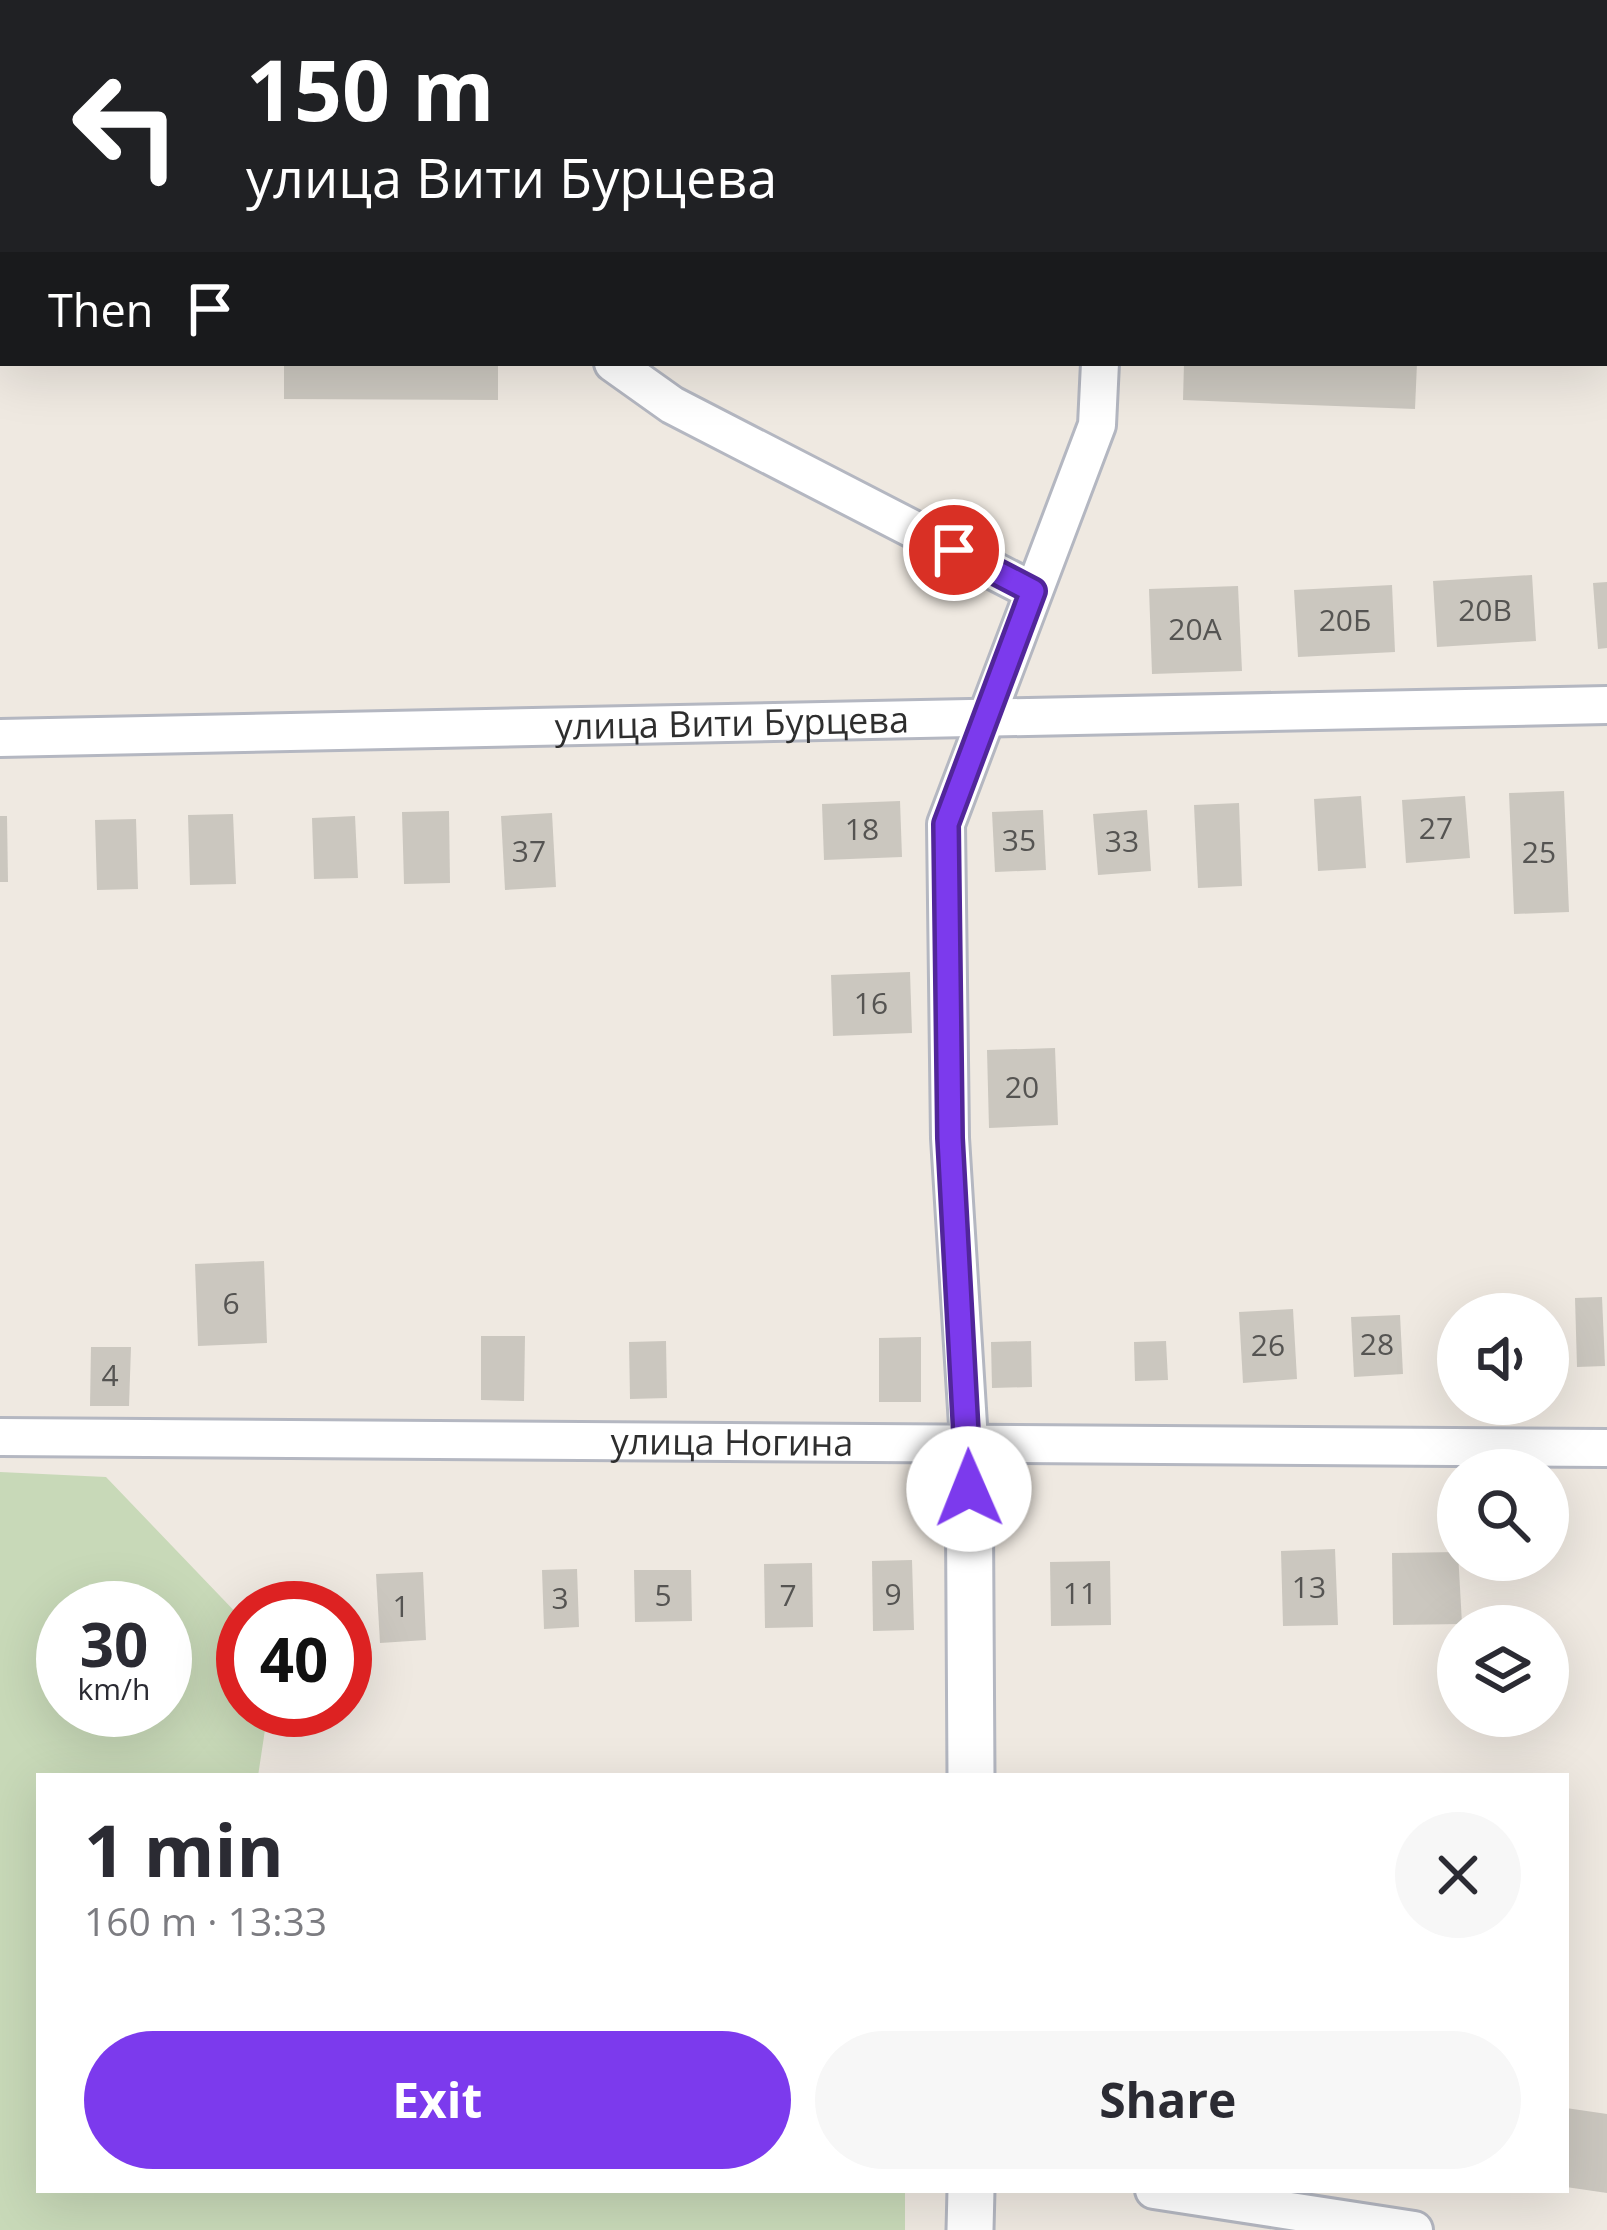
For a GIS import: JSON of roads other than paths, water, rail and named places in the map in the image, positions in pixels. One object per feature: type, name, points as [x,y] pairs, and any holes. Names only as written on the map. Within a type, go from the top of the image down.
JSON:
[{"type":"street","points":[[617,366],[672,405],[1033,591]]},
{"type":"street","points":[[970,1773],[969,1441],[950,1138],[946,824],[1097,424],[1100,366]]},
{"type":"street","name":"улица Вити Бурцева","points":[[0,738],[1607,705]]},
{"type":"street","name":"улица Ногина","points":[[0,1437],[1607,1448]]},
{"type":"street","points":[[970,2230],[971,2193]]},
{"type":"street","points":[[1174,2193],[1414,2230]]}]
